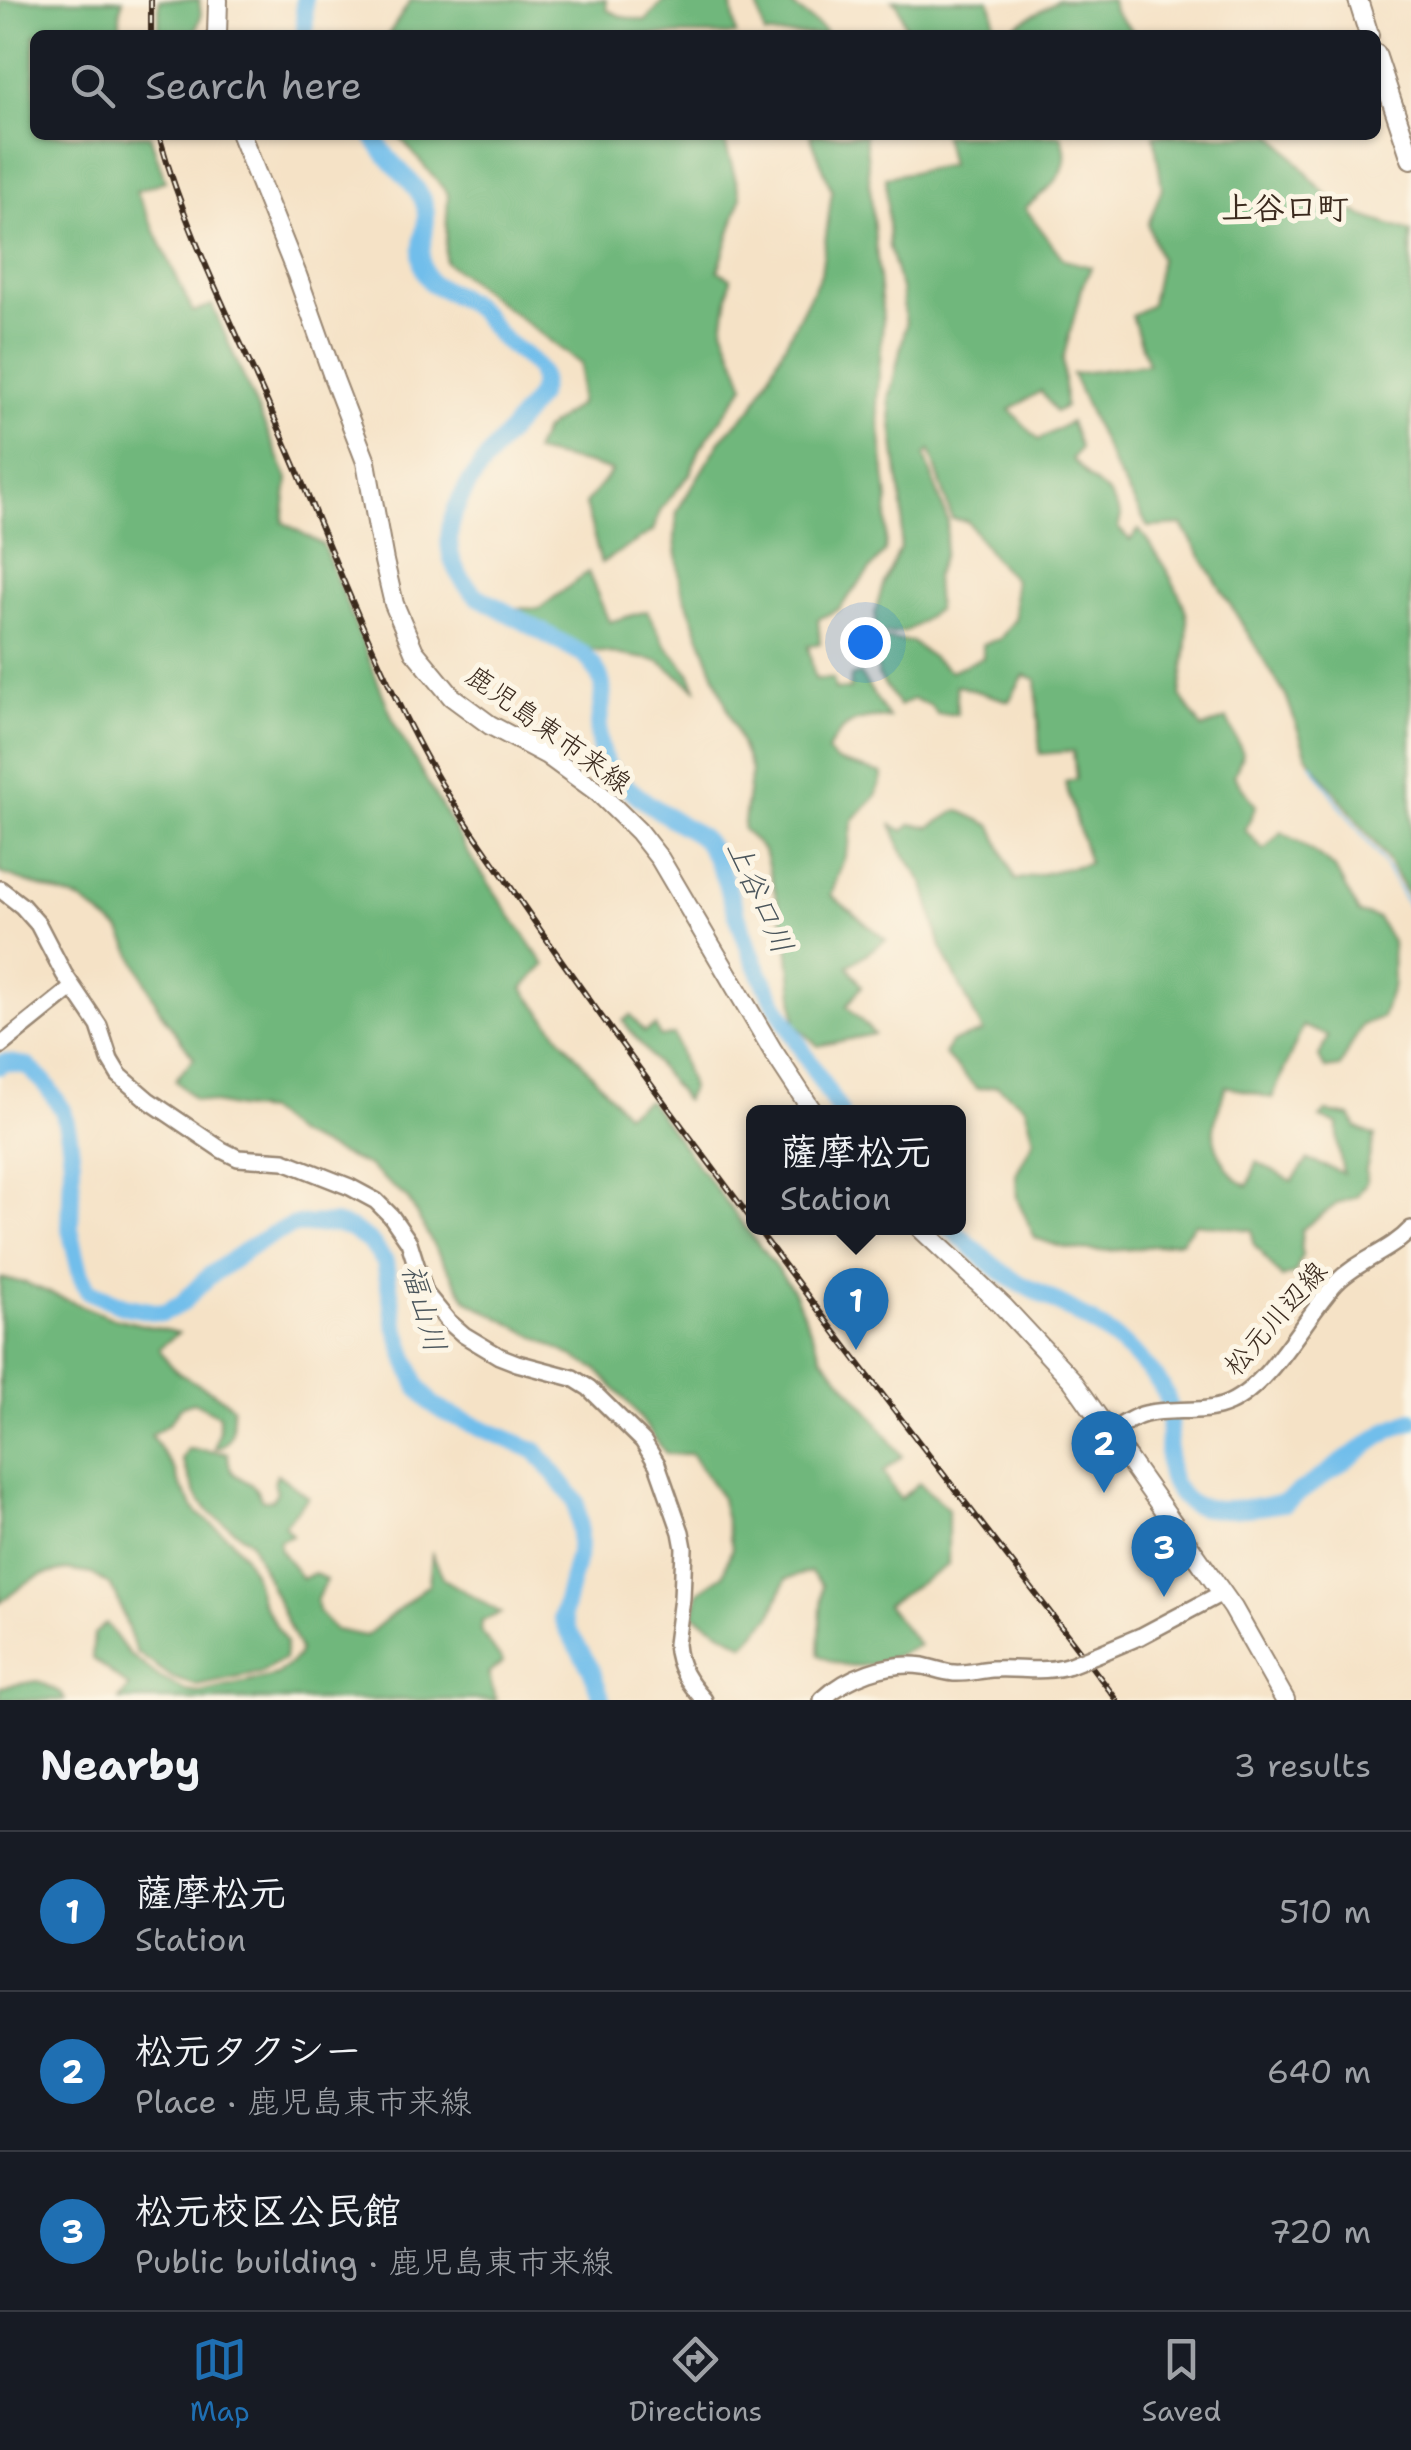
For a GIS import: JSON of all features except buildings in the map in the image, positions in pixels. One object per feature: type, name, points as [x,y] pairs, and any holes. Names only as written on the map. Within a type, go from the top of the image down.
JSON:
[{"type":"main road","points":[[217,30],[218,0]]},
{"type":"main road","points":[[1358,0],[1368,30]]},
{"type":"main road","points":[[1381,69],[1411,159]]},
{"type":"main road","name":"鹿児島東市来線","points":[[242,140],[298,275],[366,462],[394,604],[414,651],[452,697],[481,719],[568,770],[599,793],[638,831],[660,859],[808,1105]]},
{"type":"main road","points":[[927,1235],[1003,1306],[1072,1380],[1222,1593],[1285,1700]]},
{"type":"street","points":[[0,889],[38,924],[72,988],[99,1026],[110,1060],[128,1086],[238,1158],[284,1161],[376,1201],[409,1242],[425,1293],[448,1321],[499,1356],[573,1378],[589,1388],[643,1441],[657,1464],[681,1532],[684,1568],[676,1644],[679,1668],[704,1700]]},
{"type":"street","points":[[0,1046],[72,988]]},
{"type":"street","name":"松元川辺線","points":[[1111,1432],[1150,1413],[1221,1406],[1241,1396],[1264,1375],[1338,1281],[1411,1229]]},
{"type":"street","points":[[822,1700],[861,1676],[894,1666],[926,1666],[958,1674],[995,1669],[1044,1671],[1070,1665],[1134,1639],[1222,1593]]},
{"type":"green space","points":[[0,0],[123,0],[120,30],[30,30],[30,140],[152,140],[165,181],[136,191],[193,312],[212,305],[288,479],[283,522],[323,545],[396,727],[468,853],[545,965],[523,988],[625,1113],[648,1100],[746,1228],[746,1235],[751,1235],[793,1290],[822,1357],[902,1456],[883,1472],[900,1499],[919,1483],[948,1509],[948,1565],[886,1605],[919,1645],[869,1665],[845,1665],[819,1655],[822,1585],[810,1572],[786,1579],[771,1616],[744,1645],[694,1615],[698,1592],[723,1575],[732,1547],[720,1495],[691,1454],[666,1454],[633,1408],[596,1369],[468,1301],[408,1199],[368,1166],[296,1135],[267,1111],[194,1099],[175,1080],[194,1058],[160,1011],[121,931],[82,901],[0,873]]},
{"type":"green space","points":[[159,0],[199,0],[201,16],[196,30],[159,30]]},
{"type":"green space","points":[[411,0],[606,0],[607,10],[646,21],[664,0],[731,0],[735,30],[391,30]]},
{"type":"green space","points":[[756,0],[788,0],[823,30],[764,30]]},
{"type":"green space","points":[[892,0],[989,0],[995,30],[906,30],[898,5]]},
{"type":"green space","points":[[1058,0],[1112,0],[1114,11],[1131,30],[1078,30],[1068,26],[1060,30],[1016,30],[1014,26]]},
{"type":"green space","points":[[402,140],[724,140],[741,198],[718,271],[731,278],[723,327],[745,385],[700,449],[690,474],[661,509],[653,531],[601,563],[585,504],[612,471],[534,452],[544,430],[579,404],[581,364],[445,262],[448,194]]},
{"type":"green space","points":[[812,140],[865,140],[883,320],[877,402],[888,500],[885,551],[839,609],[818,619],[820,643],[808,646],[815,679],[833,679],[835,690],[850,689],[851,677],[860,674],[889,718],[852,723],[838,734],[827,752],[836,761],[883,774],[876,796],[853,820],[849,845],[831,895],[886,940],[848,966],[862,986],[847,1006],[874,1034],[818,1046],[796,1025],[787,935],[764,851],[743,829],[751,770],[681,587],[675,539],[677,511],[722,438],[753,407],[821,274],[832,191]]},
{"type":"green space","points":[[944,140],[1063,140],[1063,169],[1025,208],[1064,260],[1091,267],[1063,359],[1065,407],[1055,412],[1041,391],[1010,410],[1039,440],[1070,422],[1080,448],[1072,459],[1110,495],[1121,516],[1118,528],[1130,540],[1139,530],[1168,573],[1187,619],[1180,696],[1202,728],[1227,719],[1243,753],[1234,776],[1256,806],[1245,830],[1264,850],[1281,832],[1334,867],[1359,913],[1378,918],[1392,942],[1393,984],[1382,1017],[1362,1025],[1340,1067],[1325,1069],[1319,1057],[1328,1036],[1303,1026],[1272,1098],[1226,1086],[1219,1107],[1215,1144],[1235,1177],[1248,1186],[1257,1162],[1292,1181],[1308,1160],[1343,1173],[1338,1124],[1320,1118],[1326,1112],[1350,1116],[1357,1128],[1375,1136],[1366,1183],[1356,1197],[1338,1203],[1301,1230],[1302,1256],[1295,1273],[1282,1278],[1253,1243],[1252,1230],[1195,1223],[1181,1241],[1109,1251],[1066,1248],[1035,1238],[1017,1198],[1016,1174],[1034,1139],[1025,1106],[997,1086],[977,1089],[944,1054],[951,1042],[983,1032],[941,947],[924,884],[900,847],[892,825],[904,831],[911,824],[930,827],[958,810],[992,826],[1015,880],[1089,863],[1065,782],[1076,779],[1073,751],[1040,754],[1036,679],[1024,675],[1009,701],[956,685],[957,714],[937,714],[930,705],[913,699],[899,706],[878,675],[875,638],[912,642],[950,671],[983,658],[983,644],[1000,639],[1015,619],[1014,580],[967,521],[952,519],[930,450],[925,456],[948,522],[944,554],[935,576],[937,609],[903,632],[876,633],[875,613],[900,548],[903,515],[889,399],[906,325],[889,247],[886,177],[950,165]]},
{"type":"green space","points":[[1155,140],[1278,140],[1339,204],[1411,232],[1411,901],[1384,855],[1307,756],[1287,698],[1182,525],[1148,527],[1113,465],[1072,374],[1148,364],[1132,316],[1151,304],[1160,260],[1148,225],[1162,188]]},
{"type":"green space","points":[[588,572],[609,622],[647,611],[665,644],[689,672],[696,689],[659,661],[591,650],[557,637],[512,608],[539,609]]},
{"type":"green space","points":[[631,1015],[644,1032],[655,1026],[660,1037],[674,1035],[691,1088],[685,1101],[623,1021]]},
{"type":"green space","points":[[0,1278],[26,1283],[109,1317],[178,1333],[159,1348],[178,1372],[233,1407],[232,1432],[227,1442],[215,1448],[219,1415],[193,1402],[182,1406],[168,1424],[151,1435],[197,1513],[232,1540],[245,1558],[261,1601],[286,1642],[284,1659],[260,1673],[198,1686],[173,1678],[136,1652],[117,1597],[110,1585],[92,1574],[66,1570],[42,1575],[0,1603]]},
{"type":"green space","points":[[188,1449],[228,1453],[232,1471],[252,1485],[262,1500],[272,1500],[277,1492],[277,1474],[308,1497],[284,1525],[292,1535],[280,1540],[279,1548],[302,1579],[315,1573],[326,1580],[316,1601],[318,1611],[335,1630],[366,1636],[429,1584],[432,1554],[444,1579],[501,1613],[482,1621],[481,1631],[503,1662],[488,1673],[496,1700],[119,1700],[129,1687],[92,1658],[94,1634],[106,1623],[129,1654],[159,1677],[186,1691],[200,1693],[277,1675],[300,1650],[250,1541],[210,1513],[196,1495],[182,1459]]},
{"type":"green space","points":[[38,1681],[61,1693],[65,1700],[0,1700],[0,1687]]},
{"type":"waterway","name":"上谷口川","points":[[304,0],[305,30]]},
{"type":"waterway","name":"上谷口川","points":[[376,140],[422,198],[426,219],[421,261],[431,283],[474,306],[501,338],[534,364],[541,377],[538,396],[464,492],[453,517],[449,544],[456,570],[477,596],[584,655],[595,668],[603,691],[599,739],[607,765],[635,794],[705,841],[763,980],[836,1105]]},
{"type":"waterway","points":[[1311,763],[1381,859],[1411,911]]},
{"type":"waterway","name":"福山川","points":[[0,1066],[4,1062],[27,1066],[44,1082],[63,1110],[72,1162],[70,1229],[88,1291],[124,1306],[162,1313],[181,1304],[209,1276],[252,1246],[295,1225],[335,1224],[370,1242],[385,1262],[395,1322],[418,1387],[446,1413],[536,1451],[576,1501],[579,1550],[562,1617],[591,1669],[602,1700]]},
{"type":"waterway","name":"上谷口川","points":[[959,1235],[1001,1272],[1091,1322],[1146,1367],[1166,1395],[1170,1474],[1175,1488],[1195,1505],[1234,1509],[1284,1503],[1389,1430],[1411,1421]]},
{"type":"railway","points":[[151,0],[151,30]]},
{"type":"railway","points":[[161,140],[182,207],[211,277],[367,637],[431,766],[569,972],[746,1212]]},
{"type":"railway","points":[[762,1235],[1117,1700]]},
{"type":"place","name":"薩摩松元","points":[[856,1350]]},
{"type":"place","name":"松元タクシー","points":[[1104,1493]]},
{"type":"place","name":"松元校区公民館","points":[[1164,1597]]},
{"type":"district","name":"上谷口町","points":[[1285,208]]}]
